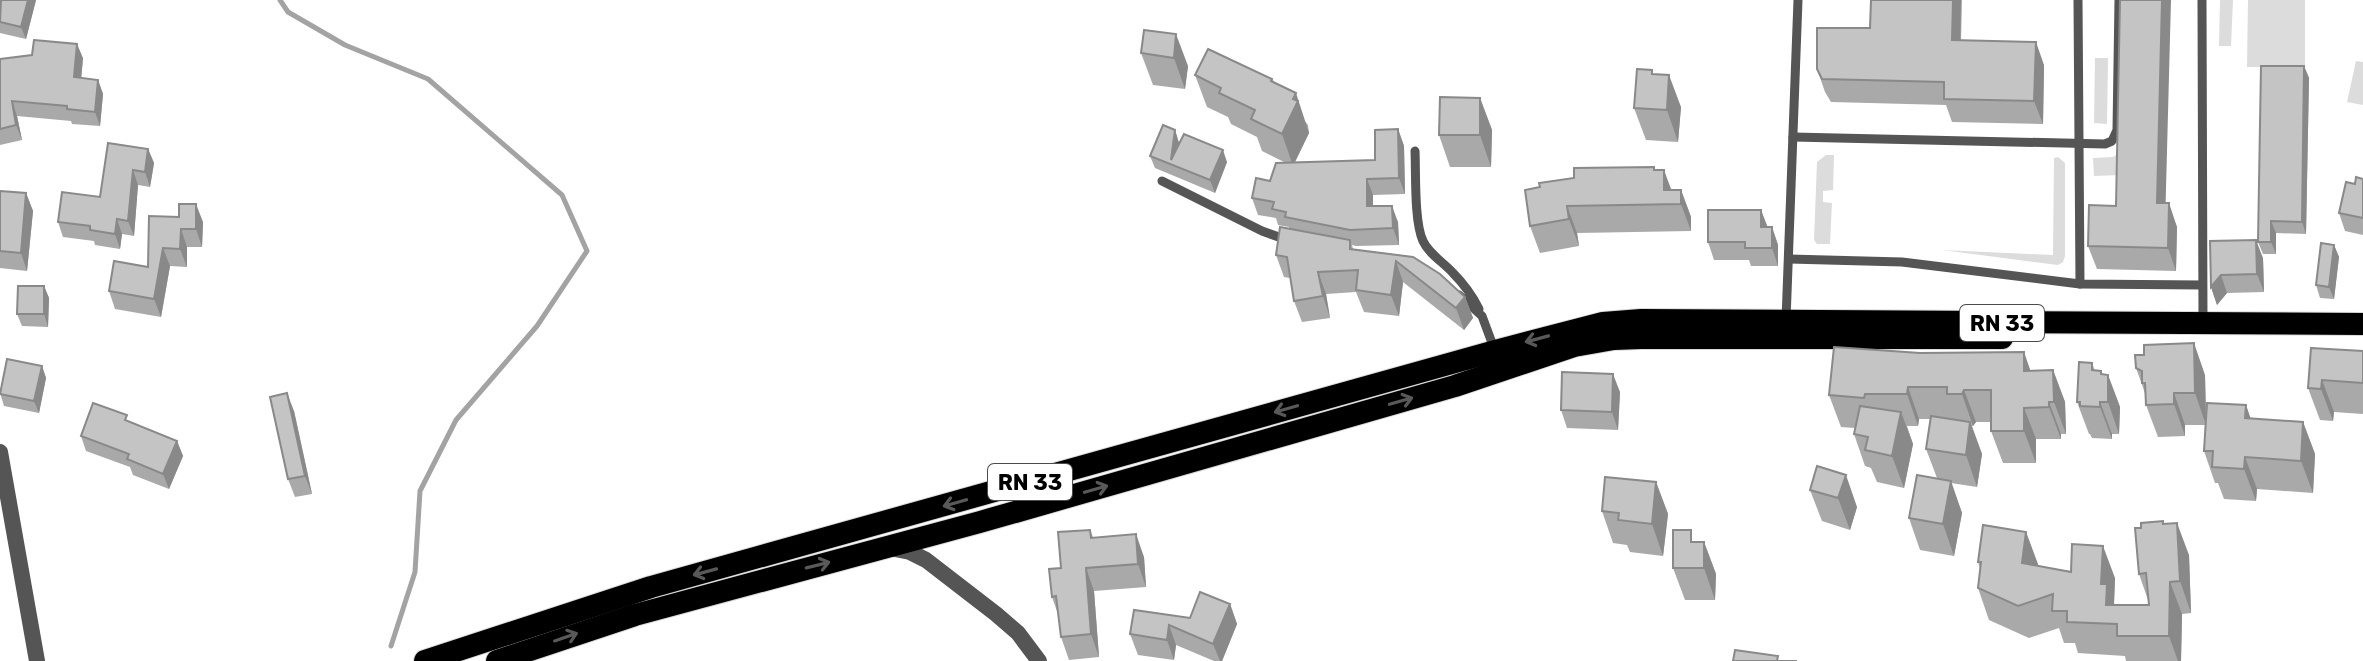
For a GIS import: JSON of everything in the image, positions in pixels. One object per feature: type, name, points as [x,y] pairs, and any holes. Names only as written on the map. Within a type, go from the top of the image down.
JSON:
[{"type":"highway","name":"RN 33","points":[[425,661],[651,587],[1603,323],[1641,320],[2363,324]]},
{"type":"highway","name":"RN 33","points":[[497,661],[635,615],[944,532],[1455,386],[1574,346],[1614,339],[2363,339]]},
{"type":"street","points":[[0,452],[37,661]]},
{"type":"street","points":[[926,560],[926,548],[944,532]]},
{"type":"street","points":[[886,548],[910,552],[926,560],[1018,633],[1039,661]]},
{"type":"lane","points":[[1786,321],[1798,0]]},
{"type":"lane","points":[[2078,0],[2080,284]]},
{"type":"lane","points":[[1793,137],[2105,144],[2116,136],[2119,0]]},
{"type":"lane","points":[[2202,0],[2203,324]]},
{"type":"lane","points":[[1415,151],[1422,240],[1469,290],[1495,351]]},
{"type":"lane","points":[[1162,181],[1262,231],[1302,244]]},
{"type":"lane","points":[[1789,259],[1902,262],[2080,284],[2202,285]]},
{"type":"lane","points":[[1453,289],[1482,316]]},
{"type":"shaded area","points":[[2220,0],[2233,0],[2231,46],[2219,46]]},
{"type":"shaded area","points":[[2248,0],[2305,0],[2305,67],[2247,67]]},
{"type":"shaded area","points":[[2095,58],[2108,58],[2107,124],[2094,123]]},
{"type":"shaded area","points":[[2356,61],[2363,62],[2363,105],[2347,102]]},
{"type":"shaded area","points":[[2121,152],[2121,175],[2094,176],[2093,158],[2113,157]]},
{"type":"shaded area","points":[[1826,155],[1834,155],[1833,190],[1823,191],[1823,202],[1832,203],[1830,244],[1817,244],[1814,240],[1817,162]]},
{"type":"shaded area","points":[[2058,157],[2065,163],[2063,262],[2058,265],[1942,250],[2053,255],[2054,158]]},
{"type":"building","points":[[1,0],[28,0],[21,27],[0,22]]},
{"type":"building","points":[[1871,0],[1953,0],[1952,40],[2036,42],[2034,101],[1944,99],[1944,82],[1822,79],[1817,69],[1817,28],[1870,28]]},
{"type":"building","points":[[2120,0],[2162,0],[2157,203],[2169,203],[2168,248],[2088,246],[2089,205],[2116,206]]},
{"type":"building","points":[[1144,30],[1176,34],[1174,58],[1141,53]]},
{"type":"building","points":[[34,40],[77,44],[74,77],[98,80],[95,112],[12,101],[16,125],[0,129],[0,59],[32,55]]},
{"type":"building","points":[[1208,49],[1296,93],[1293,99],[1298,101],[1282,134],[1251,119],[1255,110],[1219,93],[1221,88],[1195,75]]},
{"type":"building","points":[[2261,66],[2304,66],[2302,222],[2271,221],[2271,242],[2258,242]]},
{"type":"building","points":[[1637,69],[1669,75],[1667,110],[1634,108]]},
{"type":"building","points":[[1440,97],[1480,98],[1480,135],[1439,135]]},
{"type":"building","points":[[1163,125],[1175,130],[1171,160],[1184,134],[1223,150],[1210,180],[1150,156]]},
{"type":"building","points":[[1398,129],[1399,178],[1367,179],[1367,206],[1392,206],[1393,228],[1350,230],[1285,217],[1286,212],[1272,209],[1274,202],[1252,198],[1256,178],[1270,181],[1276,163],[1375,160],[1375,130]]},
{"type":"building","points":[[108,143],[148,149],[145,172],[133,170],[128,221],[117,219],[115,234],[90,230],[90,226],[58,222],[62,192],[100,197]]},
{"type":"building","points":[[1654,167],[1654,170],[1664,170],[1664,190],[1681,190],[1681,204],[1567,206],[1569,219],[1530,226],[1525,190],[1540,187],[1539,183],[1574,178],[1574,168]]},
{"type":"building","points":[[2356,177],[2363,179],[2363,218],[2339,213],[2346,182],[2355,184]]},
{"type":"building","points":[[0,191],[26,193],[21,253],[0,251]]},
{"type":"building","points":[[179,204],[196,204],[196,229],[181,229],[180,249],[163,248],[154,299],[109,291],[114,261],[148,267],[149,216],[179,217]]},
{"type":"building","points":[[1708,210],[1761,210],[1761,227],[1772,227],[1772,248],[1745,248],[1745,242],[1708,242]]},
{"type":"building","points":[[1280,227],[1350,240],[1350,249],[1413,257],[1440,274],[1465,297],[1456,308],[1396,261],[1391,295],[1356,290],[1358,270],[1318,272],[1323,296],[1294,301],[1287,257],[1276,255]]},
{"type":"building","points":[[2256,240],[2257,274],[2221,275],[2211,287],[2210,241]]},
{"type":"building","points":[[2321,243],[2334,245],[2329,287],[2316,285]]},
{"type":"building","points":[[18,286],[44,286],[44,314],[17,314]]},
{"type":"building","points":[[2194,343],[2195,393],[2174,393],[2174,404],[2146,405],[2145,383],[2142,383],[2142,371],[2136,368],[2135,355],[2144,355],[2144,345]]},
{"type":"building","points":[[1834,347],[1920,353],[2024,352],[2024,371],[2053,370],[2054,402],[2049,402],[2049,407],[2024,408],[2024,431],[1991,431],[1991,390],[1964,390],[1962,394],[1947,394],[1947,387],[1908,387],[1907,394],[1865,394],[1864,398],[1829,395]]},
{"type":"building","points":[[2311,348],[2363,351],[2363,383],[2322,380],[2321,389],[2308,388]]},
{"type":"building","points":[[7,359],[42,366],[34,401],[0,394]]},
{"type":"building","points":[[2079,362],[2092,363],[2092,370],[2108,375],[2108,402],[2100,402],[2100,407],[2080,406],[2077,402]]},
{"type":"building","points":[[1562,372],[1613,374],[1612,412],[1561,410]]},
{"type":"building","points":[[287,393],[305,476],[288,479],[270,397]]},
{"type":"building","points":[[93,403],[127,415],[125,420],[177,441],[163,474],[127,459],[129,454],[81,436]]},
{"type":"building","points":[[2207,403],[2246,405],[2245,418],[2303,422],[2301,461],[2245,457],[2244,469],[2212,467],[2213,451],[2204,451]]},
{"type":"building","points":[[1860,406],[1901,412],[1892,456],[1865,450],[1868,437],[1854,434]]},
{"type":"building","points":[[1931,416],[1970,422],[1966,455],[1926,449]]},
{"type":"building","points":[[1817,466],[1846,475],[1838,498],[1810,490]]},
{"type":"building","points":[[1917,475],[1951,481],[1943,524],[1909,518]]},
{"type":"building","points":[[1605,477],[1656,482],[1652,524],[1618,520],[1619,513],[1602,511]]},
{"type":"building","points":[[2163,521],[2163,524],[2177,523],[2180,581],[2170,582],[2169,636],[2117,636],[2117,624],[2067,622],[2067,611],[2052,611],[2053,594],[2018,606],[1978,588],[1983,525],[2026,532],[2022,563],[2071,572],[2072,544],[2103,546],[2101,584],[2107,584],[2106,605],[2149,605],[2146,573],[2139,574],[2135,528],[2141,528],[2141,523]]},
{"type":"building","points":[[1090,530],[1091,538],[1136,534],[1138,564],[1086,568],[1091,634],[1061,637],[1049,569],[1061,568],[1058,532]]},
{"type":"building","points":[[1673,530],[1691,530],[1691,542],[1704,542],[1704,568],[1673,568]]},
{"type":"building","points":[[1200,592],[1230,604],[1213,644],[1169,625],[1167,640],[1130,634],[1134,610],[1190,618]]},
{"type":"building","points":[[1735,650],[1778,656],[1777,661],[1733,661]]},
{"type":"waterway","points":[[280,0],[288,12],[345,45],[428,79],[562,195],[587,251],[537,326],[456,420],[420,491],[415,572],[391,646]]}]
